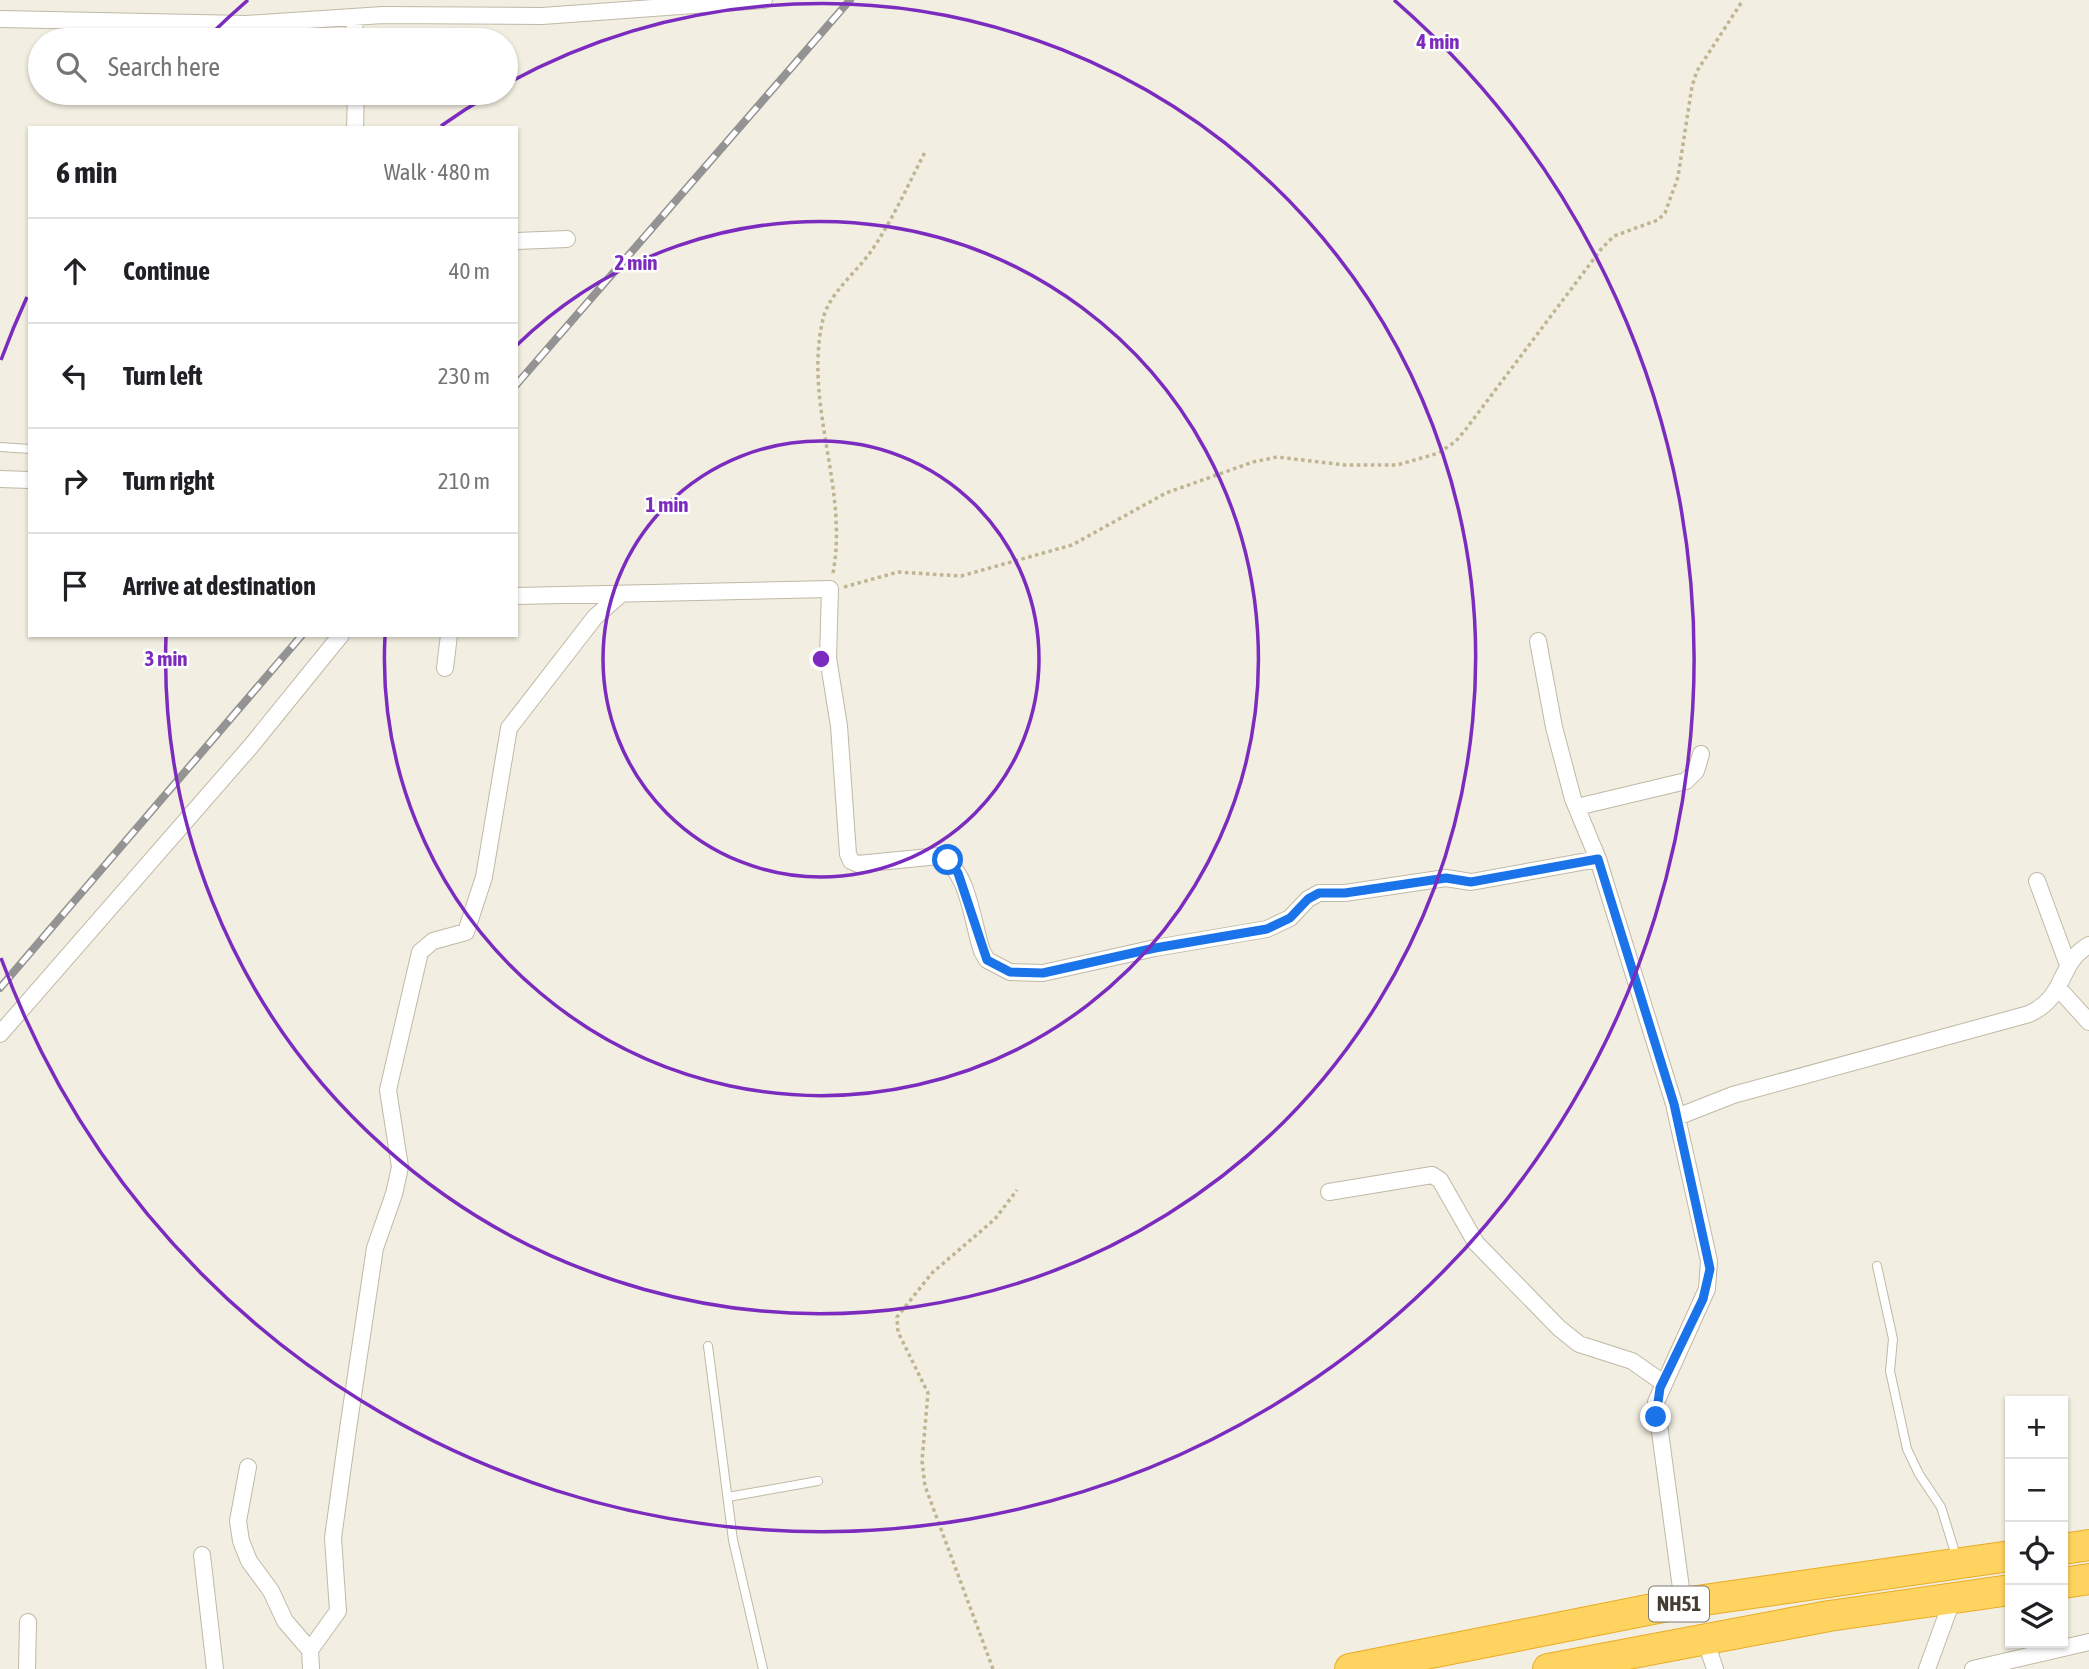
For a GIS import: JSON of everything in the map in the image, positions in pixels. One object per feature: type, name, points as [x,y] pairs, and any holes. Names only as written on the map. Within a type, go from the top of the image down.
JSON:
[{"type":"highway","points":[[2068,1548],[2089,1545]]},
{"type":"highway","name":"NH51","points":[[1350,1669],[1683,1603],[2005,1557]]},
{"type":"highway","points":[[2068,1582],[2089,1579]]},
{"type":"highway","name":"NH51","points":[[1548,1669],[1829,1616],[2005,1591]]},
{"type":"street","points":[[0,19],[246,24],[354,17],[541,16],[764,0]]},
{"type":"street","points":[[354,17],[354,28]]},
{"type":"street","points":[[355,126],[356,105]]},
{"type":"street","points":[[518,241],[567,239]]},
{"type":"street","points":[[0,479],[28,480]]},
{"type":"street","points":[[518,596],[831,590],[828,658],[839,726],[851,861],[858,864],[939,856],[948,860],[958,873],[982,951],[987,960],[1010,972],[1043,973],[1155,948],[1267,929],[1290,918],[1312,896],[1325,892],[1345,893],[1446,878],[1471,882],[1598,859]]},
{"type":"street","points":[[310,1650],[338,1611],[333,1538],[344,1456],[375,1248],[394,1194],[400,1167],[388,1090],[420,952],[433,941],[467,932],[484,877],[509,728],[595,617],[621,594]]},
{"type":"street","points":[[0,1034],[251,746],[339,637]]},
{"type":"street","points":[[445,668],[449,637]]},
{"type":"street","points":[[1538,641],[1554,727],[1577,807],[1598,859],[1678,1117],[1709,1261],[1710,1279],[1662,1382],[1656,1402],[1683,1603]]},
{"type":"street","points":[[1577,807],[1686,781],[1696,771],[1701,754]]},
{"type":"street","points":[[2037,881],[2068,965]]},
{"type":"street","points":[[1678,1117],[1732,1095],[2029,1014],[2040,1009],[2059,989],[2068,965],[2076,953],[2089,945]]},
{"type":"street","points":[[2059,989],[2089,1022]]},
{"type":"street","points":[[1329,1192],[1432,1175],[1440,1180],[1476,1243],[1559,1328],[1579,1344],[1632,1361],[1662,1382]]},
{"type":"street","points":[[248,1467],[238,1521],[241,1541],[248,1562],[271,1591],[285,1621],[310,1650],[311,1669]]},
{"type":"street","points":[[202,1555],[215,1669]]},
{"type":"street","points":[[1927,1669],[1954,1598]]},
{"type":"street","points":[[27,1669],[28,1622]]},
{"type":"street","points":[[1704,1639],[1715,1669]]},
{"type":"street","points":[[1973,1669],[2089,1642]]},
{"type":"lane","points":[[0,447],[28,449]]},
{"type":"lane","points":[[1877,1266],[1893,1339],[1889,1371],[1907,1449],[1919,1474],[1941,1507],[1958,1564]]},
{"type":"lane","points":[[708,1346],[733,1540],[763,1669]]},
{"type":"lane","points":[[727,1497],[818,1481]]},
{"type":"path","points":[[925,152],[891,221],[830,302],[823,321],[819,376],[838,539],[831,590],[898,572],[961,576],[1072,545],[1166,493],[1254,462],[1277,457],[1345,465],[1397,465],[1439,453],[1456,441],[1466,429],[1602,248],[1614,236],[1658,220],[1665,213],[1678,177],[1692,86],[1697,71],[1743,0]]},
{"type":"path","points":[[993,1669],[925,1486],[922,1461],[928,1393],[897,1326],[901,1309],[932,1273],[995,1219],[1017,1190]]},
{"type":"railway","points":[[518,383],[850,0]]},
{"type":"railway","points":[[0,988],[300,637]]},
{"type":"route","points":[[948,860],[958,873],[987,960],[1010,972],[1022,974],[1043,973],[1155,948],[1267,929],[1290,918],[1308,899],[1319,893],[1345,893],[1446,878],[1471,882],[1598,859],[1674,1104],[1710,1269],[1710,1279],[1703,1299],[1660,1388],[1656,1417]]}]
